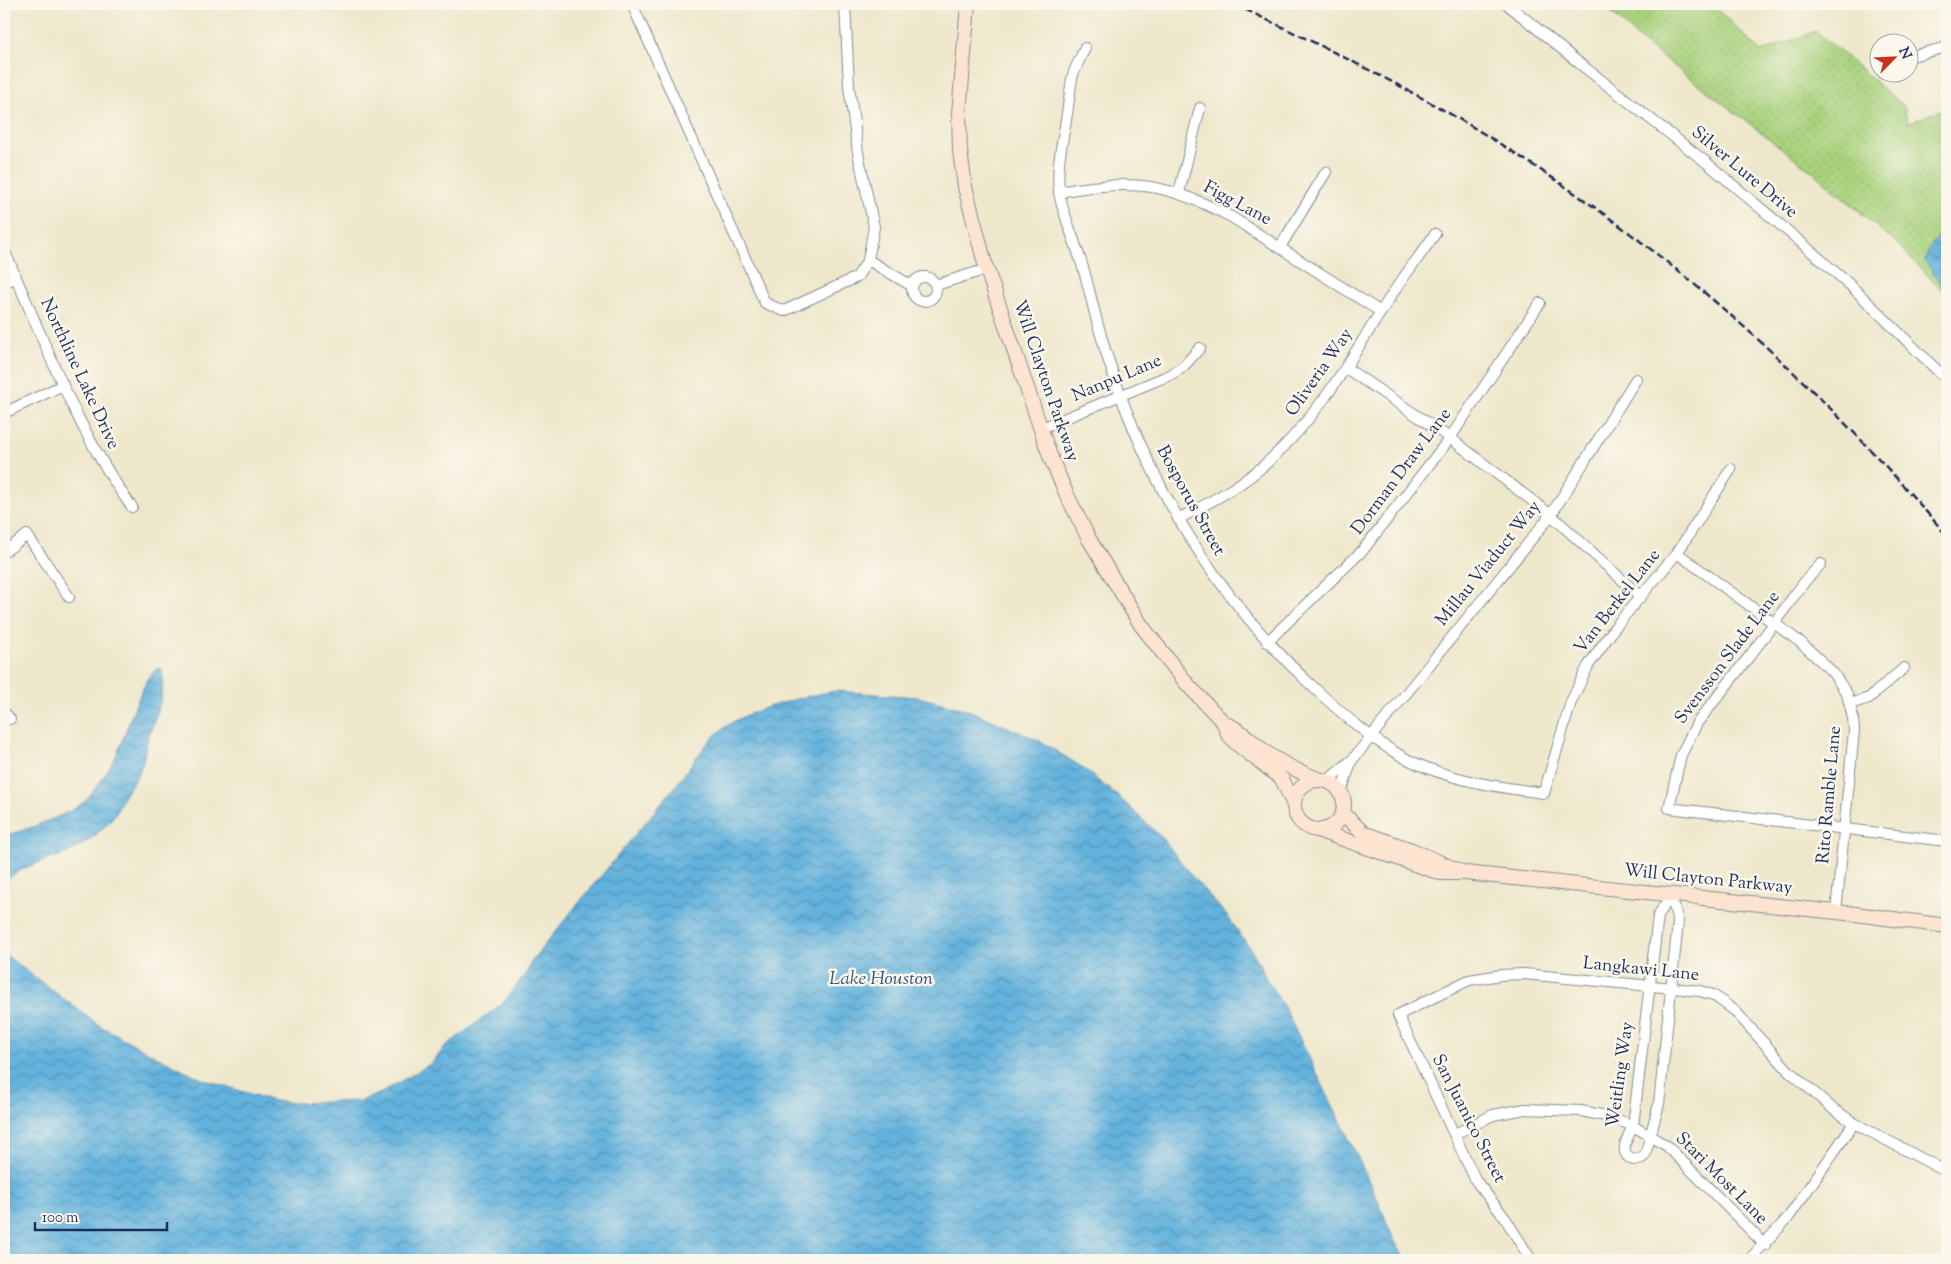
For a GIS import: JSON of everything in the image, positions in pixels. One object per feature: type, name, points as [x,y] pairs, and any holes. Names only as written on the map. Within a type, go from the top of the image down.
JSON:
[{"type":"street","points":[[632,4],[765,303],[784,312],[857,277],[868,260],[874,227],[858,153],[849,86],[845,4]]},
{"type":"street","name":"Will Clayton Parkway","points":[[968,4],[959,114],[960,150],[965,187],[987,269],[1039,428],[1066,493],[1112,580],[1141,624],[1188,685],[1224,723],[1228,734],[1242,748],[1282,779],[1294,805]]},
{"type":"street","name":"Silver Lure Drive","points":[[1508,4],[1579,63],[1708,163],[1797,239],[1850,285],[1947,380]]},
{"type":"street","points":[[1918,54],[1947,47]]},
{"type":"street","name":"Bosporus Street","points":[[1085,48],[1074,74],[1059,167],[1059,192],[1120,397],[1148,463],[1178,519],[1213,574],[1267,642],[1334,707],[1370,736],[1403,757],[1437,772],[1506,788],[1544,793]]},
{"type":"street","points":[[1179,193],[1200,108]]},
{"type":"street","points":[[1280,247],[1326,172]]},
{"type":"street","name":"Figg Lane","points":[[1059,192],[1112,184],[1142,185],[1179,193],[1212,207],[1280,247],[1381,312]]},
{"type":"street","name":"Oliveria Way","points":[[1178,519],[1224,495],[1269,461],[1300,430],[1326,399],[1381,312],[1435,234]]},
{"type":"street","name":"Northline Lake Drive","points":[[4,250],[63,385],[112,480],[132,507]]},
{"type":"street","points":[[868,260],[912,286]]},
{"type":"street","points":[[936,285],[987,269]]},
{"type":"street","points":[[924,276],[931,279],[936,285],[936,293],[934,297],[927,301],[919,300],[913,294],[912,286],[916,279],[924,276]]},
{"type":"street","points":[[4,283],[16,277]]},
{"type":"street","name":"Dorman Draw Lane","points":[[1267,642],[1363,550],[1450,438],[1540,303]]},
{"type":"street","name":"Nanpu Lane","points":[[1039,428],[1120,397],[1170,375],[1183,367],[1200,348]]},
{"type":"street","points":[[1346,368],[1450,438],[1551,516],[1641,597]]},
{"type":"street","name":"Millau Viaduct Way","points":[[1324,781],[1353,759],[1551,516],[1636,379]]},
{"type":"street","points":[[4,413],[63,385]]},
{"type":"street","name":"Van Berkel Lane","points":[[1544,793],[1564,720],[1579,683],[1602,644],[1677,553],[1731,469]]},
{"type":"street","points":[[4,552],[27,535],[69,597]]},
{"type":"street","name":"Rito Ramble Lane","points":[[1677,553],[1812,652],[1834,673],[1847,694],[1854,731],[1836,912]]},
{"type":"street","name":"Svensson Slade Lane","points":[[1821,564],[1806,580],[1696,723],[1681,755],[1668,808],[1844,830]]},
{"type":"street","points":[[1850,704],[1869,698],[1904,668]]},
{"type":"street","name":"Will Clayton Parkway","points":[[1224,723],[1233,726],[1277,760],[1304,774],[1324,781]]},
{"type":"street","name":"Millau Viaduct Way","points":[[1341,793],[1353,759]]},
{"type":"street","points":[[1324,781],[1335,786],[1341,793],[1344,800],[1343,813],[1337,823],[1331,828],[1317,830],[1303,825],[1298,818],[1294,805],[1297,794],[1308,783],[1324,781]]},
{"type":"street","name":"Will Clayton Parkway","points":[[1343,813],[1363,833],[1412,850],[1465,873]]},
{"type":"street","name":"Will Clayton Parkway","points":[[1317,830],[1440,873],[1465,873],[1671,894],[1947,926]]},
{"type":"street","points":[[1844,830],[1947,841]]},
{"type":"street","name":"Weitling Way","points":[[1671,894],[1678,922],[1673,988],[1659,1104],[1645,1155],[1642,1158],[1633,1160],[1628,1158],[1624,1150],[1633,1126],[1658,916],[1671,894]]},
{"type":"street","name":"Langkawi Lane","points":[[1398,1015],[1469,980],[1501,975],[1524,974],[1700,991],[1723,1001],[1735,1011],[1796,1078],[1832,1108],[1854,1123],[1947,1172]]},
{"type":"street","name":"San Juanico Street","points":[[1398,1015],[1476,1181],[1505,1218],[1531,1260]]},
{"type":"street","name":"Stari Most Lane","points":[[1455,1134],[1493,1115],[1525,1108],[1580,1111],[1611,1117],[1651,1135],[1667,1146],[1765,1245]]},
{"type":"street","points":[[1749,1260],[1765,1245],[1788,1218],[1854,1123]]},
{"type":"green space","points":[[1602,4],[1715,4],[1715,7],[1761,52],[1816,31],[1868,75],[1868,82],[1876,82],[1904,106],[1908,123],[1947,108],[1947,295],[1894,241],[1818,176],[1644,43]]},
{"type":"water","points":[[1947,233],[1947,289],[1941,284],[1925,260],[1933,244]]},
{"type":"water","points":[[158,668],[162,669],[163,687],[157,713],[147,741],[142,766],[115,814],[100,831],[82,845],[62,855],[21,870],[4,883],[4,836],[70,811],[89,797],[114,760],[140,695],[152,673]]},
{"type":"water","name":"Lake Houston","points":[[834,691],[918,697],[968,710],[1038,740],[1080,766],[1122,800],[1163,839],[1190,874],[1228,917],[1255,956],[1284,1007],[1342,1124],[1380,1205],[1393,1238],[1406,1260],[4,1260],[4,954],[97,1024],[202,1079],[273,1101],[296,1103],[361,1101],[381,1093],[432,1063],[446,1046],[503,1003],[526,973],[533,959],[673,789],[700,752],[723,728],[757,711],[808,696]]},
{"type":"railway","points":[[1234,4],[1406,89],[1472,127],[1567,188],[1627,231],[1685,276],[1795,374],[1848,426],[1947,536]]}]
